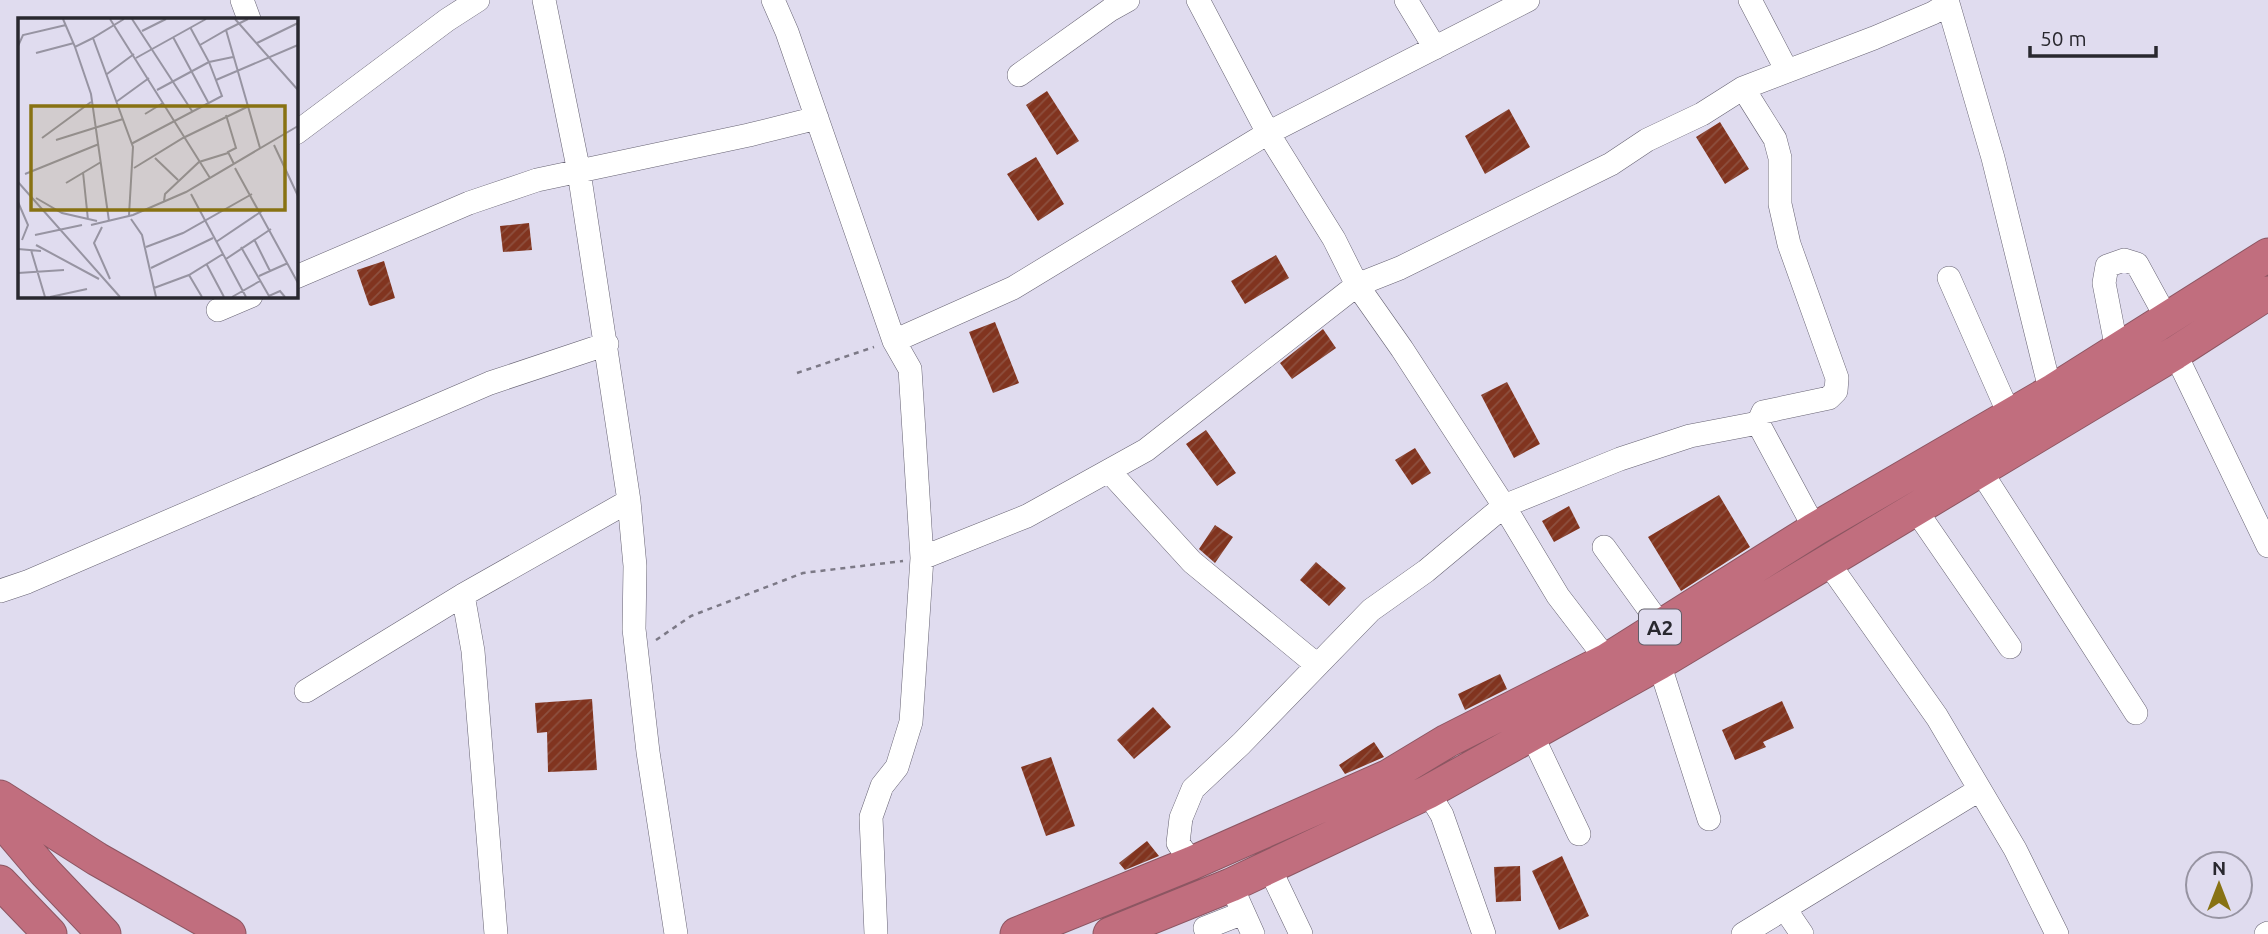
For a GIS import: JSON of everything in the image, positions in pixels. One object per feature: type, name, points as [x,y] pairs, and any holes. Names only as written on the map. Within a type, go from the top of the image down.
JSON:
[{"type":"highway","name":"A2","points":[[1017,934],[1192,863],[1389,776],[1447,741],[1607,660],[1815,529],[2054,390],[2227,278],[2268,255]]},
{"type":"highway","name":"A2","points":[[1111,934],[1201,921],[1237,899],[1269,867],[1428,792],[1659,663],[2175,353],[2268,293]]},
{"type":"highway","points":[[0,797],[97,859],[229,934]]},
{"type":"highway","points":[[0,819],[45,872],[104,934]]},
{"type":"highway","points":[[0,882],[50,934]]},
{"type":"street","points":[[242,0],[249,18]]},
{"type":"street","points":[[298,132],[447,20],[478,0]]},
{"type":"street","points":[[544,0],[579,172],[607,344],[629,501],[635,566],[634,629],[648,752],[676,934]]},
{"type":"street","points":[[773,0],[787,32],[894,341],[910,369],[922,558],[911,722],[897,767],[882,786],[871,817],[876,934]]},
{"type":"street","points":[[1020,75],[1128,0]]},
{"type":"street","points":[[1198,0],[1268,133],[1334,239],[1357,285],[1504,506],[1558,596],[1607,660]]},
{"type":"street","points":[[1406,0],[1435,48]]},
{"type":"street","points":[[894,341],[1013,288],[1268,133],[1528,0]]},
{"type":"street","points":[[1750,0],[1787,71]]},
{"type":"street","points":[[922,558],[1027,516],[1146,450],[1357,285],[1400,268],[1611,164],[1647,140],[1702,114],[1743,88],[1933,13],[1948,2],[1996,170],[2047,377],[2054,390]]},
{"type":"street","points":[[1743,88],[1775,139],[1780,158],[1780,204],[1789,244],[1837,378],[1836,391],[1829,398],[1763,412],[1758,423]]},
{"type":"street","points":[[298,276],[469,203],[537,180],[817,118]]},
{"type":"street","points":[[2117,350],[2104,283],[2108,267],[2124,260],[2137,264],[2167,319]]},
{"type":"street","points":[[1949,278],[2010,414]]},
{"type":"street","points":[[218,310],[246,298]]},
{"type":"street","points":[[0,591],[27,582],[490,383],[607,344]]},
{"type":"street","points":[[2175,353],[2268,546]]},
{"type":"street","points":[[1192,863],[1178,842],[1181,818],[1194,789],[1371,610],[1426,571],[1504,506],[1620,460],[1690,436],[1758,423]]},
{"type":"street","points":[[1758,423],[1815,529]]},
{"type":"street","points":[[1980,470],[2136,713]]},
{"type":"street","points":[[1109,471],[1192,562],[1317,665]]},
{"type":"street","points":[[306,691],[463,595],[629,501]]},
{"type":"street","points":[[1915,509],[2010,647]]},
{"type":"street","points":[[1604,547],[1661,626]]},
{"type":"street","points":[[1827,561],[1937,717],[2015,849],[2057,934]]},
{"type":"street","points":[[463,595],[473,651],[496,934]]},
{"type":"street","points":[[1659,663],[1709,819]]},
{"type":"street","points":[[1531,733],[1579,834]]},
{"type":"street","points":[[1743,934],[1979,790]]},
{"type":"street","points":[[1428,792],[1442,815],[1485,934]]},
{"type":"street","points":[[1269,867],[1301,934]]},
{"type":"street","points":[[1237,899],[1253,934]]},
{"type":"street","points":[[1785,909],[1801,934]]},
{"type":"path","points":[[797,373],[894,341]]},
{"type":"path","points":[[638,656],[691,616],[803,573],[922,558]]},
{"type":"building","points":[[1047,91],[1079,141],[1057,155],[1026,105]]},
{"type":"building","points":[[1509,109],[1530,147],[1485,174],[1465,136]]},
{"type":"building","points":[[1720,122],[1749,169],[1725,184],[1696,137]]},
{"type":"building","points":[[1036,157],[1064,204],[1038,221],[1007,174]]},
{"type":"building","points":[[529,223],[532,250],[503,252],[500,226]]},
{"type":"building","points":[[1276,255],[1289,278],[1245,304],[1231,281]]},
{"type":"building","points":[[384,261],[395,298],[371,306],[357,270]]},
{"type":"building","points":[[995,322],[1019,383],[993,393],[969,332]]},
{"type":"building","points":[[1323,329],[1336,348],[1292,379],[1280,363]]},
{"type":"building","points":[[1507,382],[1540,444],[1514,458],[1481,395]]},
{"type":"building","points":[[1206,430],[1236,473],[1217,486],[1186,444]]},
{"type":"building","points":[[1415,448],[1431,473],[1412,485],[1395,460]]},
{"type":"building","points":[[1719,495],[1750,547],[1681,591],[1648,537]]},
{"type":"building","points":[[1569,506],[1580,528],[1554,542],[1542,521]]},
{"type":"building","points":[[1215,525],[1233,537],[1215,563],[1199,549]]},
{"type":"building","points":[[1316,562],[1346,588],[1329,606],[1300,580]]},
{"type":"building","points":[[1500,674],[1507,689],[1465,710],[1458,694]]},
{"type":"building","points":[[592,699],[597,770],[548,772],[547,732],[537,733],[535,703]]},
{"type":"building","points":[[1782,701],[1794,728],[1763,742],[1766,747],[1735,760],[1722,730]]},
{"type":"building","points":[[1153,707],[1171,727],[1134,759],[1117,740]]},
{"type":"building","points":[[1374,742],[1384,757],[1345,774],[1339,765]]},
{"type":"building","points":[[1051,757],[1075,826],[1046,836],[1021,767]]},
{"type":"building","points":[[1147,841],[1159,856],[1125,870],[1119,863]]},
{"type":"building","points":[[1562,856],[1589,916],[1559,930],[1532,871]]},
{"type":"building","points":[[1520,866],[1521,901],[1496,902],[1494,867]]}]
